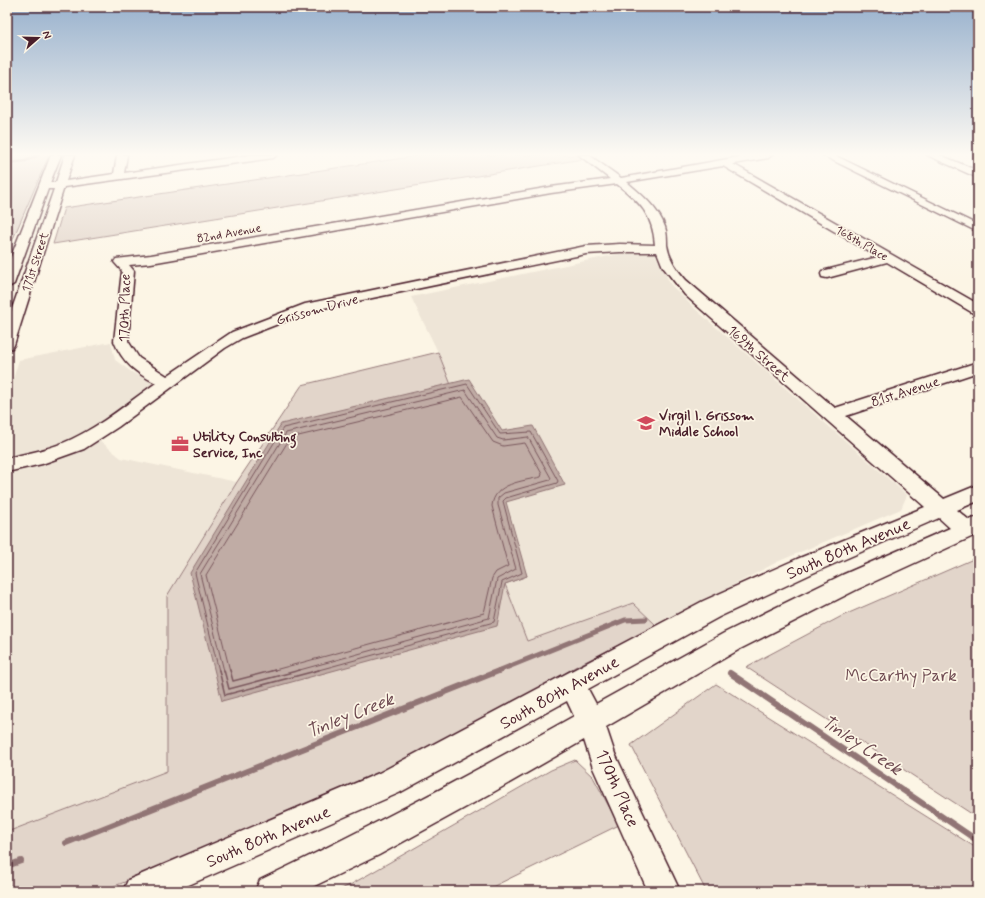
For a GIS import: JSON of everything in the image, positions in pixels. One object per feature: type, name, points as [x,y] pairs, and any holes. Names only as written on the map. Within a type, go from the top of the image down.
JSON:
[{"type":"street","name":"171st Street","points":[[7,284],[40,197]]},
{"type":"street","name":"171st Street","points":[[7,346],[56,197]]},
{"type":"street","name":"82nd Avenue","points":[[120,262],[152,259],[511,197]]},
{"type":"street","name":"169th Street","points":[[636,197],[648,208],[660,230],[662,249],[669,267],[690,292],[940,508],[972,527]]},
{"type":"street","name":"168th Place","points":[[783,197],[978,310]]},
{"type":"street","points":[[913,197],[978,228]]},
{"type":"street","name":"Grissom Drive","points":[[7,465],[42,457],[78,444],[112,423],[166,382],[238,335],[310,307],[586,250],[620,248],[662,249]]},
{"type":"street","points":[[827,274],[888,258]]},
{"type":"street","name":"170th Place","points":[[120,262],[128,271],[121,341],[123,348],[131,361],[166,382]]},
{"type":"street","name":"81st Avenue","points":[[831,415],[978,367]]},
{"type":"street","name":"South 80th Avenue","points":[[139,891],[389,783],[711,609],[940,508],[978,493]]},
{"type":"street","name":"South 80th Avenue","points":[[271,891],[368,844],[732,641],[850,582],[972,527]]},
{"type":"street","name":"170th Place","points":[[572,685],[591,721],[603,758],[664,891]]},
{"type":"shaded area","name":"Virgil I. Grissom Middle School","points":[[619,254],[655,254],[671,285],[693,307],[907,495],[901,509],[777,562],[657,626],[633,603],[527,641],[505,584],[527,576],[438,352],[411,297]]},
{"type":"shaded area","points":[[111,342],[115,360],[133,373],[156,384],[106,421],[92,427],[99,440],[121,458],[237,482],[167,596],[168,771],[7,832],[7,398],[19,360]]},
{"type":"green space","points":[[7,197],[31,197],[7,253]]},
{"type":"green space","points":[[139,197],[347,197],[53,244],[64,208]]},
{"type":"green space","points":[[438,352],[527,576],[505,584],[527,641],[633,603],[657,626],[575,667],[480,725],[245,837],[101,891],[7,891],[7,832],[167,771],[167,596],[237,482],[302,385]]},
{"type":"green space","name":"McCarthy Park","points":[[978,557],[978,818],[746,667],[842,616]]},
{"type":"green space","points":[[716,684],[978,849],[978,891],[706,891],[631,745]]},
{"type":"green space","points":[[575,760],[593,777],[619,825],[484,891],[337,891],[551,770]]},
{"type":"water","points":[[469,379],[502,431],[533,426],[565,485],[506,502],[527,576],[505,584],[497,626],[222,701],[190,573],[281,424]]},
{"type":"waterway","name":"Tinley Creek","points":[[498,671],[625,620],[646,619]]},
{"type":"waterway","name":"Tinley Creek","points":[[66,843],[501,670]]},
{"type":"waterway","name":"Tinley Creek","points":[[730,673],[978,841]]},
{"type":"waterway","name":"Tinley Creek","points":[[7,866],[21,861]]},
{"type":"place","name":"Virgil I. Grissom Middle School","points":[[646,423]]},
{"type":"place","name":"Utility Consulting Service, Inc","points":[[180,444]]}]
